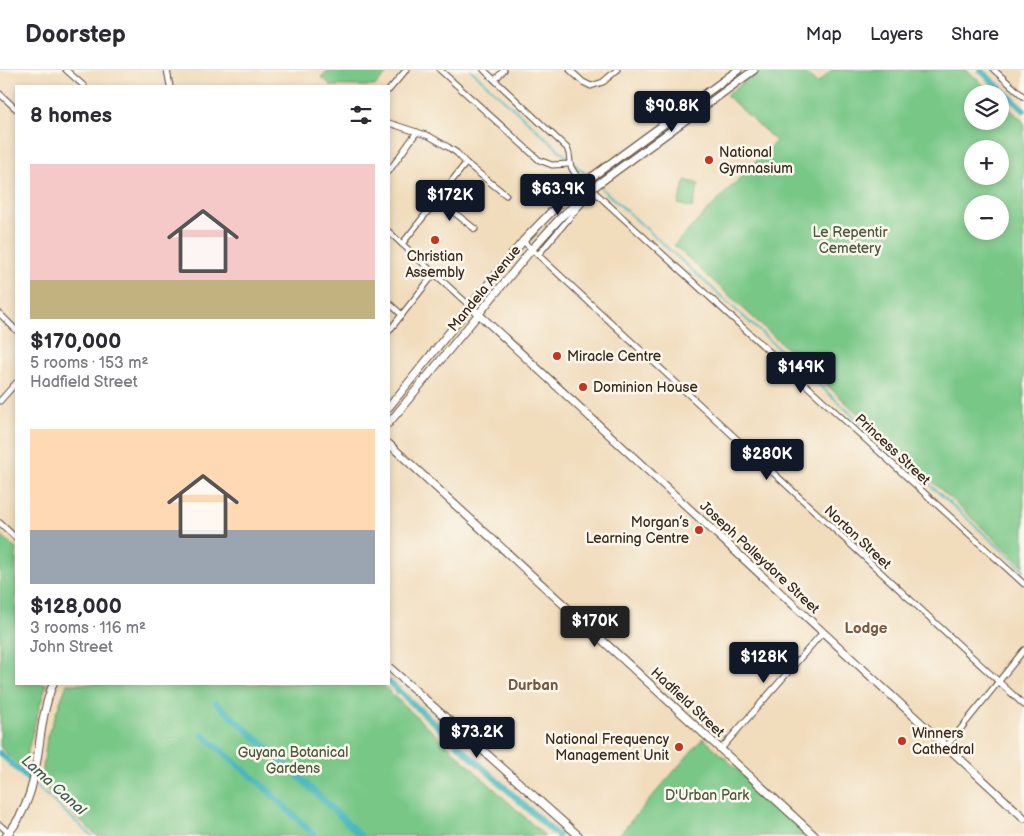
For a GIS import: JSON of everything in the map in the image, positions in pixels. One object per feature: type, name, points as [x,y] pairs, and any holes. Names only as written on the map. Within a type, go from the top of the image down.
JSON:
[{"type":"main road","points":[[723,70],[735,83]]},
{"type":"main road","name":"Mandela Avenue","points":[[390,406],[523,242],[554,209],[589,180],[738,70]]},
{"type":"main road","name":"Mandela Avenue","points":[[390,422],[532,249],[561,217],[595,187],[754,70]]},
{"type":"main road","name":"Joseph Polleydore Street","points":[[471,307],[1024,818]]},
{"type":"main road","name":"Hadfield Street","points":[[390,445],[815,836]]},
{"type":"main road","points":[[390,668],[579,836]]},
{"type":"main road","points":[[7,835],[20,817],[30,795],[36,772],[44,708],[53,685]]},
{"type":"street","points":[[67,70],[83,85]]},
{"type":"street","points":[[167,70],[169,85]]},
{"type":"street","points":[[390,89],[406,70]]},
{"type":"street","points":[[440,70],[539,160],[552,165],[569,163],[569,152],[484,70]]},
{"type":"street","points":[[495,80],[504,70]]},
{"type":"street","points":[[570,70],[588,86],[603,82],[617,70]]},
{"type":"street","points":[[994,70],[1024,97]]},
{"type":"street","points":[[0,94],[15,107]]},
{"type":"street","points":[[390,123],[417,132],[448,147],[506,194]]},
{"type":"street","points":[[390,170],[417,132]]},
{"type":"street","points":[[402,244],[466,163]]},
{"type":"street","name":"Princess Street","points":[[569,163],[572,170],[589,180],[1024,584]]},
{"type":"street","points":[[538,255],[595,187]]},
{"type":"street","points":[[437,199],[475,229]]},
{"type":"street","points":[[390,233],[471,307]]},
{"type":"street","name":"Norton Street","points":[[523,242],[1024,705]]},
{"type":"street","points":[[390,330],[434,274]]},
{"type":"street","points":[[390,304],[402,315]]},
{"type":"street","points":[[0,314],[15,329]]},
{"type":"street","points":[[0,402],[15,384]]},
{"type":"street","points":[[0,523],[15,537]]},
{"type":"street","points":[[721,749],[823,632]]},
{"type":"street","points":[[946,746],[1024,650]]},
{"type":"street","points":[[0,825],[7,835]]},
{"type":"green space","points":[[328,70],[390,70],[376,85],[331,85],[321,77]]},
{"type":"green space","name":"Le Repentir Cemetery","points":[[760,70],[802,70],[817,84],[831,70],[967,70],[983,85],[964,85],[964,130],[1009,130],[1009,108],[1024,122],[1024,566],[674,245],[776,141],[726,95]]},
{"type":"green space","points":[[685,180],[699,184],[692,208],[678,204]]},
{"type":"green space","points":[[0,534],[15,548],[15,685],[47,685],[23,769],[0,747]]},
{"type":"green space","name":"Guyana Botanical Gardens","points":[[67,685],[382,685],[545,836],[97,836],[41,784],[47,737]]},
{"type":"green space","name":"D'Urban Park","points":[[703,738],[809,836],[618,836]]},
{"type":"waterway","points":[[471,70],[568,158]]},
{"type":"waterway","points":[[980,70],[1024,110]]},
{"type":"waterway","points":[[571,161],[588,176]]},
{"type":"waterway","points":[[599,186],[1024,570]]},
{"type":"waterway","points":[[390,683],[558,836]]},
{"type":"waterway","points":[[216,703],[279,758],[361,836]]},
{"type":"waterway","points":[[203,735],[264,787],[315,836]]},
{"type":"waterway","name":"Lama Canal","points":[[0,753],[28,779]]},
{"type":"waterway","name":"Lama Canal","points":[[34,784],[92,836]]},
{"type":"place","name":"National Gymnasium","points":[[709,160]]},
{"type":"place","name":"Christian Assembly","points":[[435,240]]},
{"type":"place","name":"Miracle Centre","points":[[557,356]]},
{"type":"place","name":"Dominion House","points":[[583,387]]},
{"type":"place","name":"Morgan’s Learning Centre","points":[[699,530]]},
{"type":"place","name":"Winners Cathedral","points":[[902,741]]},
{"type":"place","name":"National Frequency Management Unit","points":[[679,747]]},
{"type":"district","name":"Lodge","points":[[866,628]]},
{"type":"district","name":"Durban","points":[[533,685]]}]
